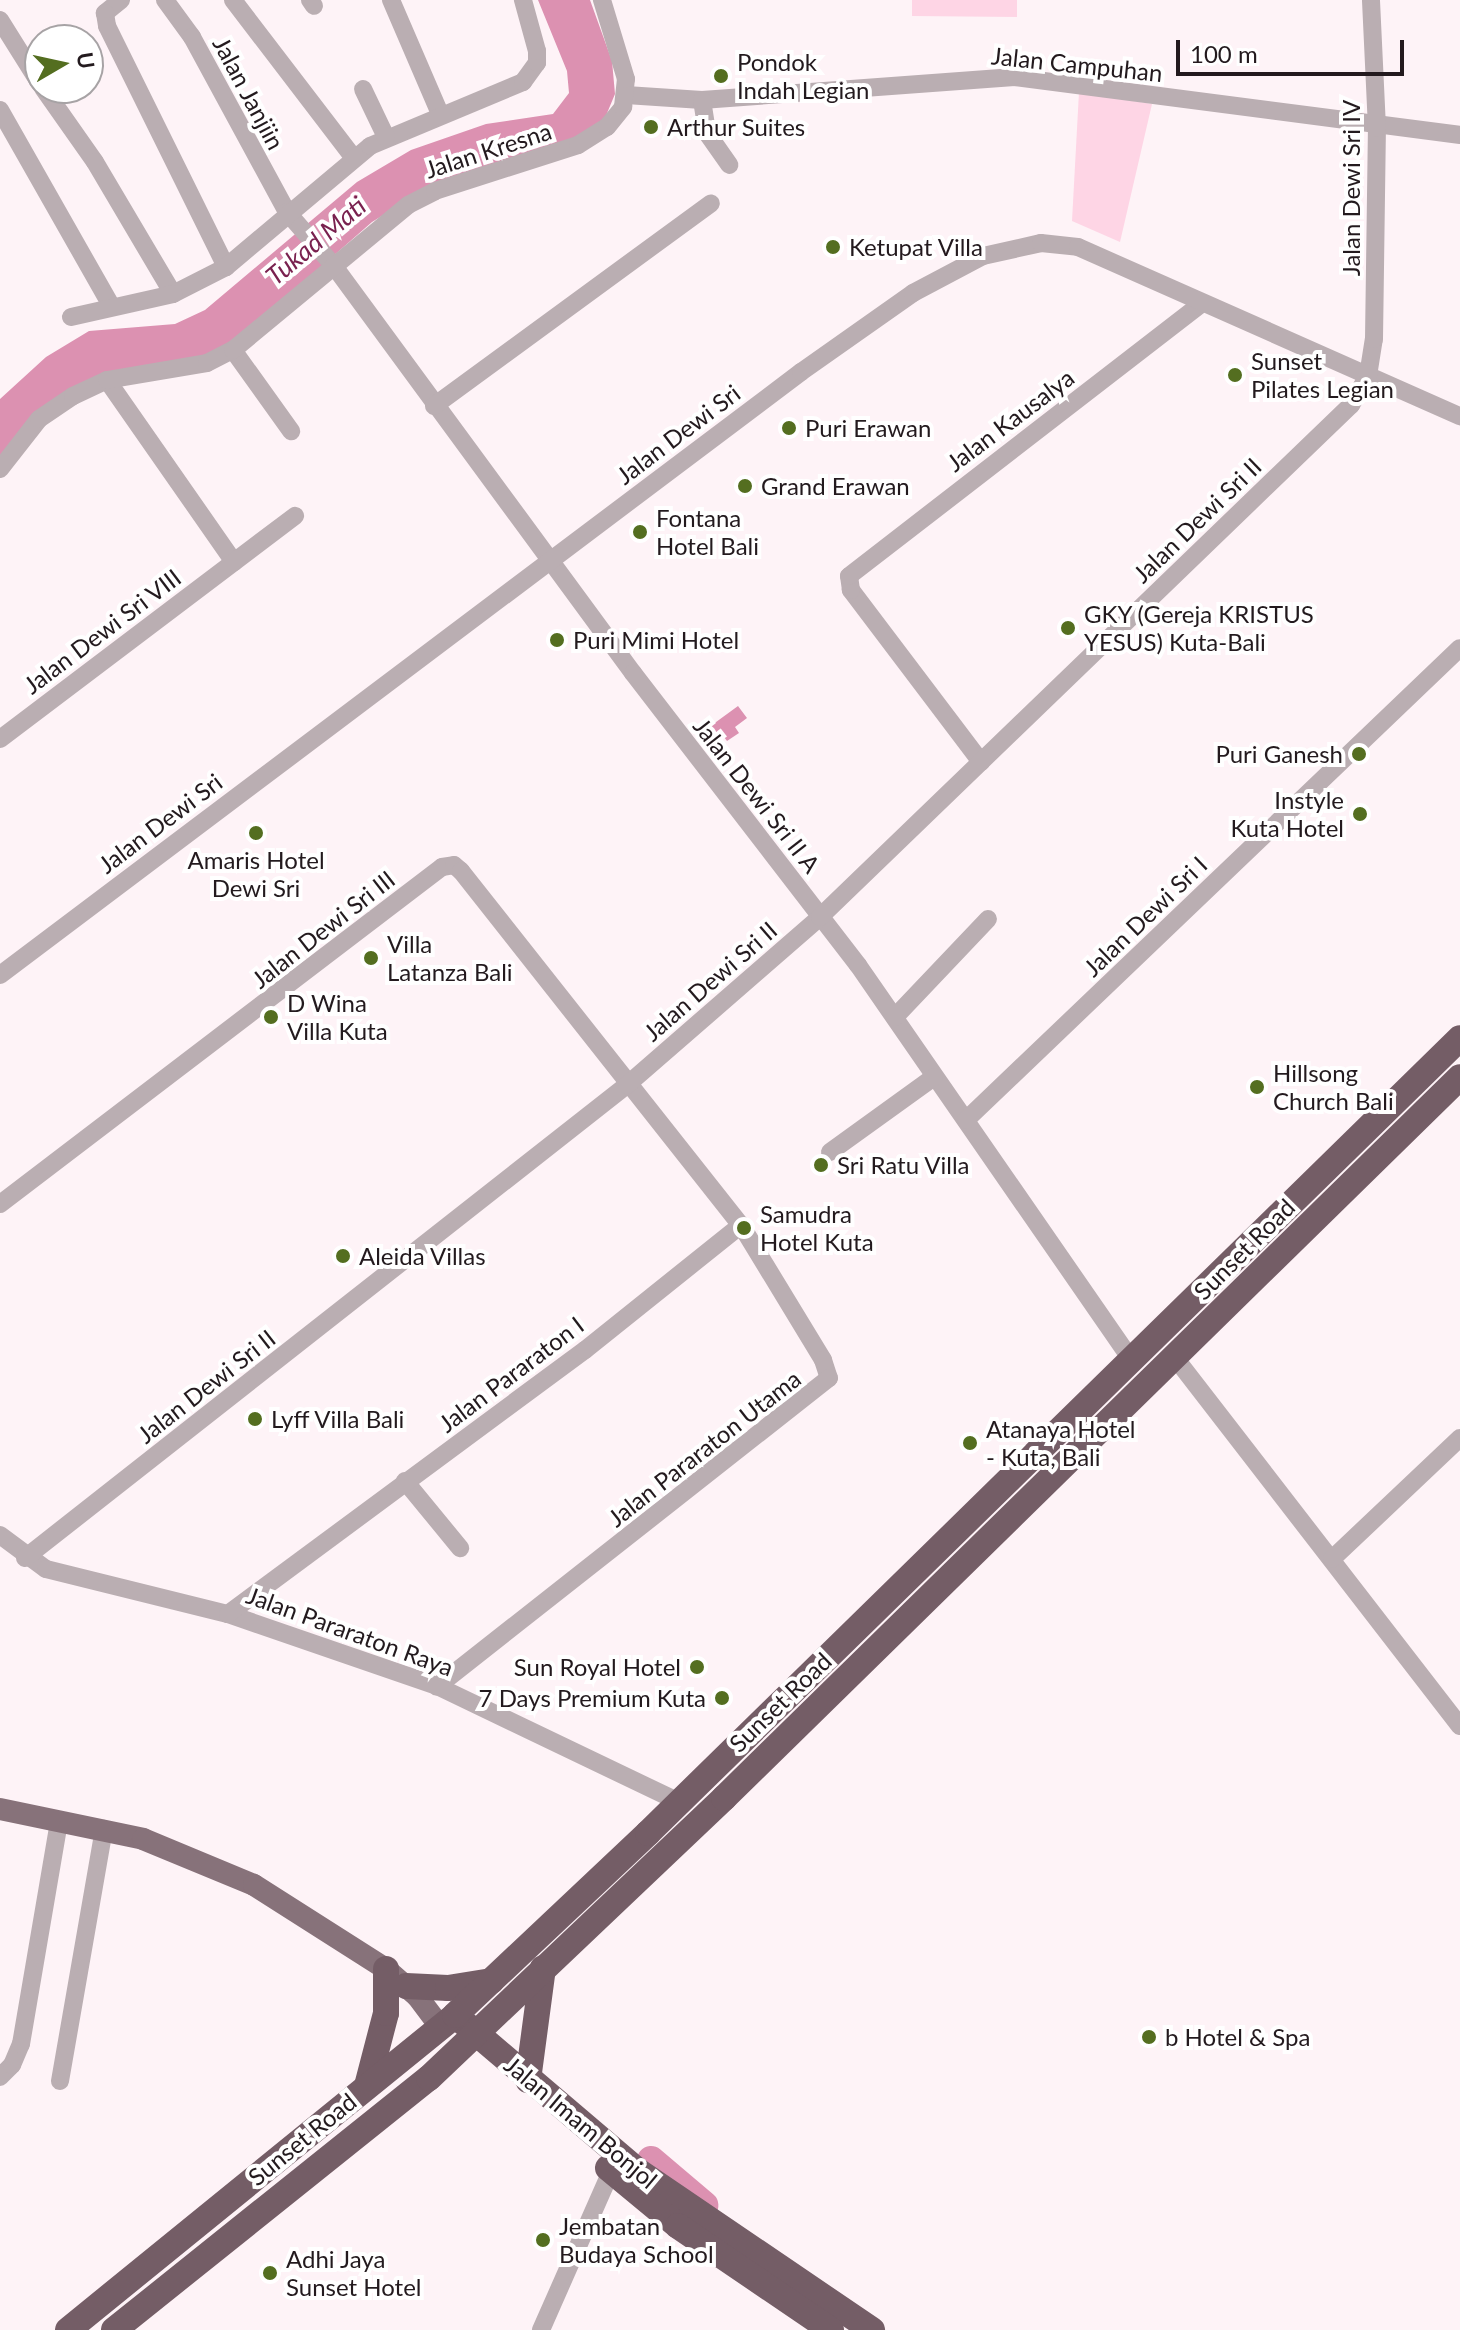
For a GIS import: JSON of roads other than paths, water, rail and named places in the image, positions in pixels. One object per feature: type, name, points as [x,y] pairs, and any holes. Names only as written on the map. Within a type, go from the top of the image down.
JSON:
[{"type":"highway","name":"Sunset Road","points":[[68,2330],[448,2021],[1460,1038]]},
{"type":"highway","name":"Sunset Road","points":[[114,2330],[384,2116],[470,2039],[724,1798],[1460,1077]]},
{"type":"highway","points":[[528,2080],[543,1968]]},
{"type":"highway","points":[[367,2086],[386,2013],[386,1969]]},
{"type":"highway","points":[[412,1991],[491,1981]]},
{"type":"highway","name":"Jalan Imam Bonjol","points":[[448,2021],[611,2171],[686,2232],[831,2330]]},
{"type":"highway","name":"Jalan Imam Bonjol","points":[[470,2039],[528,2080],[674,2199],[872,2330]]},
{"type":"main road","points":[[0,1809],[104,1829],[171,1849],[254,1885],[386,1969],[412,1991],[438,2002],[448,2021]]},
{"type":"street","name":"Jalan Janjiin","points":[[165,0],[192,37],[288,214],[332,264]]},
{"type":"street","points":[[233,0],[353,157]]},
{"type":"street","points":[[391,0],[440,114]]},
{"type":"street","points":[[71,317],[111,305],[173,294],[226,267],[353,157],[386,137],[502,92],[533,72],[537,51],[523,0]]},
{"type":"street","points":[[602,0],[622,58],[626,95]]},
{"type":"street","name":"Jalan Dewi Sri IV","points":[[1368,376],[1375,321],[1377,128],[1371,0]]},
{"type":"street","points":[[113,3],[107,26],[226,267]]},
{"type":"street","points":[[0,20],[24,58]]},
{"type":"street","name":"Jalan Campuhan","points":[[626,95],[702,100],[1010,77],[1377,128],[1460,135]]},
{"type":"street","points":[[363,89],[386,137]]},
{"type":"street","name":"Jalan Kresna","points":[[0,469],[39,419],[107,380],[207,363],[233,350],[398,211],[435,191],[592,138],[618,115],[626,95]]},
{"type":"street","points":[[702,100],[707,133],[729,165]]},
{"type":"street","points":[[55,104],[95,162],[173,294]]},
{"type":"street","points":[[0,110],[111,305]]},
{"type":"street","points":[[434,406],[711,203]]},
{"type":"street","name":"Jalan Dewi Sri","points":[[0,975],[854,334],[937,278],[983,256],[1027,244],[1064,244],[1460,416]]},
{"type":"street","name":"Jalan Dewi Sri II A","points":[[332,264],[549,561],[895,1017],[1131,1359]]},
{"type":"street","name":"Jalan Kausalya","points":[[981,762],[851,590],[849,576],[1201,304]]},
{"type":"street","points":[[233,350],[291,431]]},
{"type":"street","name":"Jalan Dewi Sri II","points":[[25,1558],[627,1085],[820,917],[1351,405],[1368,376]]},
{"type":"street","points":[[107,380],[234,562]]},
{"type":"street","name":"Jalan Dewi Sri VIII","points":[[0,739],[295,516]]},
{"type":"street","name":"Jalan Dewi Sri I","points":[[966,1120],[1460,648]]},
{"type":"street","name":"Jalan Dewi Sri III","points":[[0,1204],[447,864],[461,871],[627,1085]]},
{"type":"street","points":[[895,1017],[988,919]]},
{"type":"street","points":[[830,1152],[934,1077]]},
{"type":"street","name":"Jalan Pararaton Utama","points":[[437,1686],[825,1385],[829,1373],[741,1225],[627,1085]]},
{"type":"street","name":"Jalan Pararaton I","points":[[228,1614],[585,1350],[741,1225]]},
{"type":"street","points":[[1173,1355],[1460,1726]]},
{"type":"street","points":[[1332,1559],[1460,1438]]},
{"type":"street","points":[[405,1481],[460,1548]]},
{"type":"street","name":"Jalan Pararaton Raya","points":[[0,1535],[25,1558],[68,1575],[228,1614],[437,1686],[677,1801]]},
{"type":"street","points":[[0,2077],[12,2065],[21,2044],[59,1821]]},
{"type":"street","points":[[60,2081],[104,1829]]},
{"type":"street","points":[[541,2330],[611,2171]]},
{"type":"water","name":"Tukad Mati","points":[[538,0],[590,0],[612,61],[615,94],[605,118],[577,143],[435,183],[372,222],[234,343],[203,360],[111,373],[0,456],[0,399],[46,357],[89,331],[175,324],[205,310],[357,182],[411,150],[486,124],[553,114],[569,93],[567,71]]},
{"type":"water","points":[[738,706],[747,718],[735,727],[739,733],[727,741],[724,737],[709,744],[701,733]]},
{"type":"waterway","points":[[651,2160],[704,2205]]},
{"type":"place","name":"Pondok Indah Legian","points":[[721,76]]},
{"type":"place","name":"Arthur Suites","points":[[651,127]]},
{"type":"place","name":"Ketupat Villa","points":[[833,247]]},
{"type":"place","name":"Sunset Pilates Legian","points":[[1235,375]]},
{"type":"place","name":"Puri Erawan","points":[[789,428]]},
{"type":"place","name":"Grand Erawan","points":[[745,486]]},
{"type":"place","name":"Fontana Hotel Bali","points":[[640,532]]},
{"type":"place","name":"GKY (Gereja KRISTUS YESUS) Kuta-Bali","points":[[1068,628]]},
{"type":"place","name":"Puri Mimi Hotel","points":[[557,640]]},
{"type":"place","name":"Puri Ganesh","points":[[1359,754]]},
{"type":"place","name":"Instyle Kuta Hotel","points":[[1360,814]]},
{"type":"place","name":"Amaris Hotel Dewi Sri","points":[[256,833]]},
{"type":"place","name":"Villa Latanza Bali","points":[[371,958]]},
{"type":"place","name":"D Wina Villa Kuta","points":[[271,1017]]},
{"type":"place","name":"Hillsong Church Bali","points":[[1257,1087]]},
{"type":"place","name":"Sri Ratu Villa","points":[[821,1165]]},
{"type":"place","name":"Samudra Hotel Kuta","points":[[744,1228]]},
{"type":"place","name":"Aleida Villas","points":[[343,1256]]},
{"type":"place","name":"Lyff Villa Bali","points":[[255,1419]]},
{"type":"place","name":"Atanaya Hotel - Kuta, Bali","points":[[970,1443]]},
{"type":"place","name":"Sun Royal Hotel","points":[[697,1667]]},
{"type":"place","name":"7 Days Premium Kuta","points":[[722,1698]]},
{"type":"place","name":"b Hotel & Spa","points":[[1149,2037]]},
{"type":"place","name":"Jembatan Budaya School","points":[[543,2240]]},
{"type":"place","name":"Adhi Jaya Sunset Hotel","points":[[270,2273]]}]
